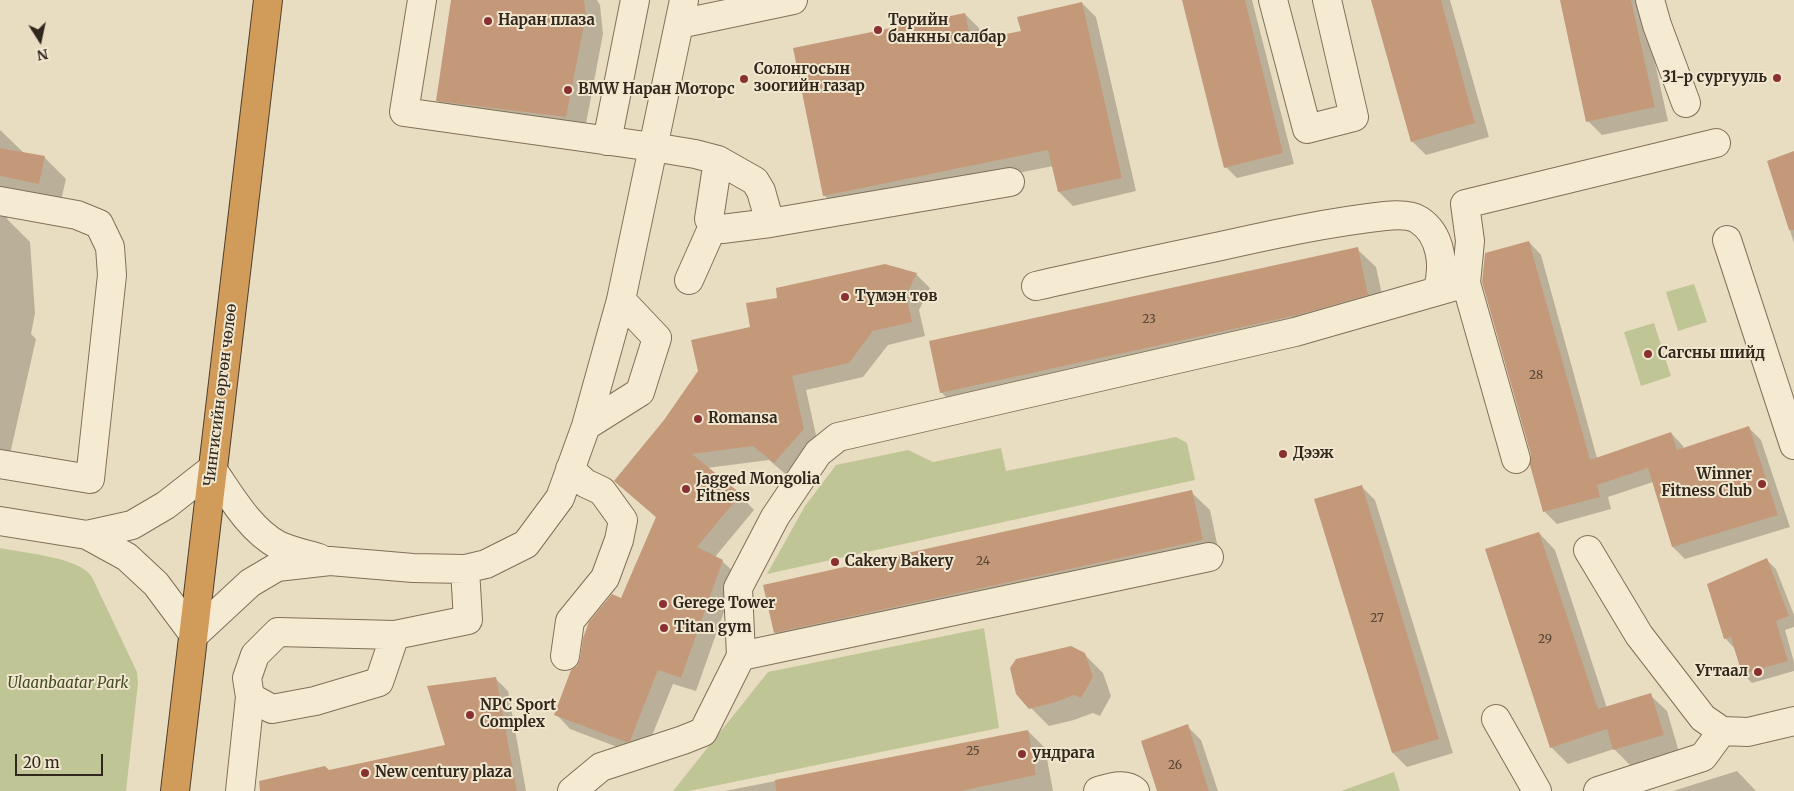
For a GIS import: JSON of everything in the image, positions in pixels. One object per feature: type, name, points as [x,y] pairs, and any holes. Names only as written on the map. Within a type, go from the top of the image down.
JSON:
[{"type":"highway","name":"Чингисийн өргөн чөлөө","points":[[175,791],[268,0]]},
{"type":"street","points":[[422,0],[404,112],[652,147],[718,160],[755,181],[761,191],[770,223]]},
{"type":"street","points":[[607,141],[635,0]]},
{"type":"street","points":[[0,521],[86,536],[127,557],[156,584],[194,636],[250,583],[277,567],[330,562],[413,568],[465,569],[486,564],[526,544],[560,498],[586,426],[620,300],[682,12],[793,0]]},
{"type":"street","points":[[1273,0],[1307,129],[1354,117],[1327,0]]},
{"type":"street","points":[[1650,0],[1656,25],[1686,103]]},
{"type":"street","points":[[1516,459],[1466,283],[1470,242],[1465,204],[1716,143]]},
{"type":"street","points":[[718,160],[708,219],[713,226],[722,229],[770,223],[1010,182]]},
{"type":"street","points":[[0,201],[77,215],[99,224],[110,246],[112,275],[90,480],[0,464]]},
{"type":"street","points":[[1036,286],[1259,238],[1358,220],[1401,216],[1418,219],[1434,236],[1440,258],[1441,278],[1437,291]]},
{"type":"street","points":[[689,280],[713,226]]},
{"type":"street","points":[[1727,240],[1794,445]]},
{"type":"street","points":[[572,791],[601,767],[703,732],[741,656],[738,588],[775,517],[818,453],[838,437],[1295,332],[1466,283]]},
{"type":"street","points":[[586,426],[640,392],[657,338],[620,300]]},
{"type":"street","points":[[86,536],[132,525],[166,505],[212,469],[246,516],[263,535],[280,546],[330,562]]},
{"type":"street","points":[[565,656],[570,621],[605,578],[619,540],[623,520],[602,491],[585,483],[570,469]]},
{"type":"street","points":[[1588,550],[1639,635],[1702,718],[1722,731],[1748,732],[1794,722]]},
{"type":"street","points":[[741,656],[1209,557]]},
{"type":"street","points":[[240,791],[250,697],[248,678],[256,655],[278,632],[395,635],[468,620],[465,569]]},
{"type":"street","points":[[250,697],[272,709],[315,701],[379,682],[395,635]]},
{"type":"street","points":[[1496,718],[1537,791]]},
{"type":"street","points":[[1598,791],[1703,757],[1722,731]]},
{"type":"street","points":[[1098,791],[1121,786],[1129,787],[1135,791]]},
{"type":"green space","points":[[1694,284],[1707,322],[1678,331],[1666,292]]},
{"type":"green space","name":"Сагсны шийд","points":[[1654,323],[1671,376],[1641,386],[1624,332]]},
{"type":"green space","points":[[1176,437],[1187,443],[1195,480],[767,574],[805,506],[836,465],[908,450],[933,462],[1001,448],[1006,471]]},
{"type":"green space","name":"Ulaanbaatar Park","points":[[0,548],[64,560],[86,570],[92,577],[137,672],[138,683],[126,791],[0,791]]},
{"type":"green space","points":[[984,628],[999,728],[689,791],[673,791],[768,672]]},
{"type":"green space","points":[[1394,772],[1400,791],[1341,791]]},
{"type":"building","name":"Наран плаза","points":[[451,0],[584,0],[586,15],[566,117],[436,101]]},
{"type":"building","points":[[1182,0],[1245,0],[1283,153],[1224,168]]},
{"type":"building","points":[[1371,0],[1441,0],[1475,123],[1411,142]]},
{"type":"building","points":[[1560,0],[1631,0],[1655,107],[1586,122]]},
{"type":"building","points":[[1082,2],[1122,178],[1058,192],[1048,150],[823,196],[793,48],[965,13],[971,41],[1021,31],[1017,17]]},
{"type":"building","points":[[0,148],[45,156],[39,184],[0,176]]},
{"type":"building","points":[[1794,151],[1794,230],[1789,230],[1767,161]]},
{"type":"building","points":[[1529,241],[1590,460],[1671,432],[1677,450],[1749,426],[1778,515],[1672,547],[1648,468],[1597,485],[1600,497],[1543,512],[1530,465],[1531,455],[1482,282],[1485,253]]},
{"type":"building","points":[[1358,247],[1368,295],[1297,315],[940,393],[929,341]]},
{"type":"building","points":[[885,264],[917,273],[906,295],[912,322],[873,331],[849,363],[792,376],[804,429],[774,463],[753,446],[692,454],[741,494],[697,547],[723,560],[681,678],[658,670],[630,741],[626,742],[554,715],[571,670],[577,666],[580,659],[583,638],[589,622],[612,594],[621,598],[656,517],[614,481],[664,420],[698,371],[691,340],[750,327],[746,303],[777,298],[776,288]]},
{"type":"building","points":[[1362,485],[1439,739],[1392,753],[1314,499]]},
{"type":"building","points":[[1192,490],[1203,540],[774,633],[763,585]]},
{"type":"building","points":[[1539,532],[1598,709],[1651,693],[1664,735],[1613,750],[1607,729],[1550,748],[1485,549]]},
{"type":"building","points":[[1767,558],[1789,616],[1776,621],[1788,661],[1742,674],[1731,637],[1724,639],[1707,584]]},
{"type":"building","points":[[1071,646],[1085,653],[1093,677],[1081,698],[1074,695],[1029,709],[1016,694],[1010,668],[1016,659]]},
{"type":"building","name":"NPC Sport Complex","points":[[496,677],[517,791],[260,791],[259,781],[325,766],[329,770],[445,745],[427,686]]},
{"type":"building","points":[[1188,724],[1209,791],[1157,791],[1141,741]]},
{"type":"building","points":[[1028,730],[1036,775],[961,791],[776,791],[775,780]]},
{"type":"place","name":"Наран плаза","points":[[488,21]]},
{"type":"place","name":"Төрийн банкны салбар","points":[[878,30]]},
{"type":"place","name":"31-р сургууль","points":[[1777,78]]},
{"type":"place","name":"Солонгосын зоогийн газар","points":[[744,79]]},
{"type":"place","name":"BMW Наран Моторс","points":[[568,90]]},
{"type":"place","name":"Түмэн төв","points":[[845,297]]},
{"type":"place","name":"Сагсны шийд","points":[[1648,354]]},
{"type":"place","name":"Romansa","points":[[698,419]]},
{"type":"place","name":"Дээж","points":[[1283,454]]},
{"type":"place","name":"Winner Fitness Club","points":[[1762,484]]},
{"type":"place","name":"Jagged Mongolia Fitness","points":[[686,489]]},
{"type":"place","name":"Cakery Bakery","points":[[835,562]]},
{"type":"place","name":"Gerege Tower","points":[[663,604]]},
{"type":"place","name":"Titan gym","points":[[664,628]]},
{"type":"place","name":"Угтаал","points":[[1758,672]]},
{"type":"place","name":"NPC Sport Complex","points":[[470,715]]},
{"type":"place","name":"ундрага","points":[[1022,754]]},
{"type":"place","name":"New century plaza","points":[[365,773]]}]
